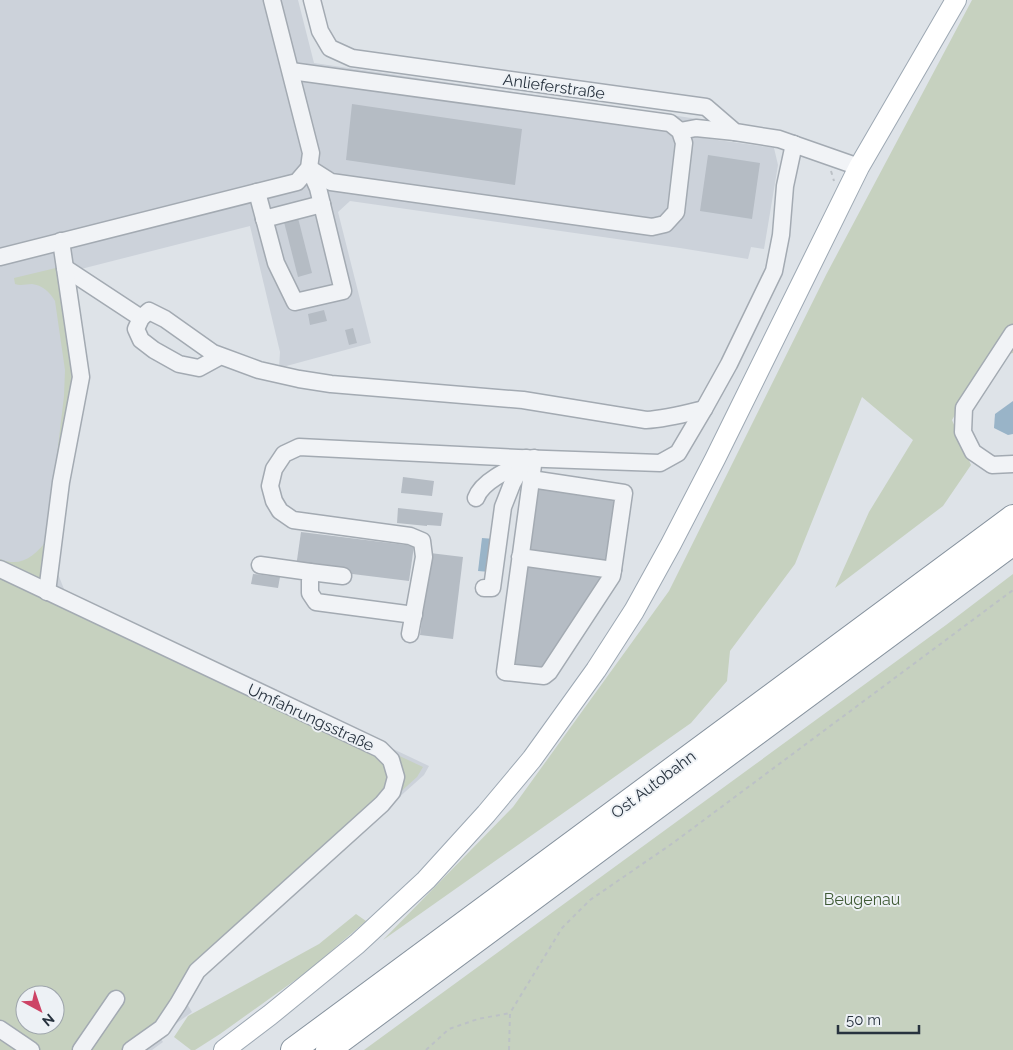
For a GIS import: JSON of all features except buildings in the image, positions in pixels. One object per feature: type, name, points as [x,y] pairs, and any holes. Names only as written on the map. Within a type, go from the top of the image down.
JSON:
[{"type":"highway","name":"Ost Autobahn","points":[[293,1050],[1013,517]]},
{"type":"highway","name":"Ost Autobahn","points":[[328,1050],[1013,543]]},
{"type":"main road","points":[[224,1050],[357,944],[426,880],[486,814],[532,759],[596,670],[634,611],[676,535],[860,167],[956,0]]},
{"type":"street","points":[[0,257],[297,182],[308,168],[311,153],[272,0]]},
{"type":"street","name":"Anlieferstraße","points":[[312,0],[320,31],[330,48],[352,58],[706,107],[735,132]]},
{"type":"street","points":[[291,71],[670,123],[680,131],[684,143],[676,212],[665,224],[652,227],[330,182],[308,168]]},
{"type":"street","points":[[680,131],[696,128],[779,139],[860,167]]},
{"type":"street","points":[[410,634],[424,556],[422,542],[410,536],[294,520],[280,511],[274,501],[270,486],[274,469],[284,454],[299,447],[528,460],[660,463],[678,453],[729,364],[774,271],[794,144]]},
{"type":"street","points":[[258,192],[276,263],[295,302],[344,291],[318,188],[308,168]]},
{"type":"street","points":[[264,219],[322,204]]},
{"type":"street","points":[[47,592],[61,482],[80,377],[61,242]]},
{"type":"street","points":[[65,268],[142,318]]},
{"type":"street","points":[[221,356],[200,368],[179,364],[154,350],[141,340],[136,329],[142,318],[149,311],[165,319],[212,353],[221,356],[259,370],[331,384],[523,400],[646,420],[678,416],[704,408]]},
{"type":"street","points":[[1013,333],[964,408],[963,432],[974,452],[992,465],[1013,464]]},
{"type":"street","points":[[528,460],[531,479],[505,672],[544,676],[549,672],[612,576],[624,492],[531,479]]},
{"type":"street","points":[[476,498],[478,491],[483,486],[528,460]]},
{"type":"street","points":[[484,588],[492,588],[503,507],[512,484],[528,460]]},
{"type":"street","points":[[520,558],[613,570]]},
{"type":"street","points":[[260,565],[342,576]]},
{"type":"street","name":"Umfahrungsstraße","points":[[0,569],[380,749],[391,760],[396,777],[392,792],[382,804],[197,971],[162,1028],[131,1050]]},
{"type":"street","points":[[310,572],[310,593],[316,602],[414,615]]},
{"type":"street","points":[[81,1050],[116,1000]]},
{"type":"street","points":[[0,1029],[31,1050]]},
{"type":"path","points":[[509,1050],[510,1013],[562,928],[590,900],[674,843],[1013,590]]},
{"type":"path","points":[[426,1050],[449,1029],[478,1019],[510,1013]]},
{"type":"shaded area","points":[[0,0],[298,0],[314,63],[698,119],[696,137],[774,148],[778,165],[764,249],[751,247],[748,259],[350,201],[338,212],[371,343],[279,368],[280,352],[250,226],[81,269],[73,281],[88,388],[71,470],[58,574],[66,594],[429,766],[424,775],[201,974],[186,1002],[192,1012],[159,1036],[163,1042],[152,1050],[0,1050]]},
{"type":"green space","points":[[972,0],[1013,0],[1013,353],[989,358],[952,420],[971,465],[943,506],[835,588],[869,512],[913,440],[862,397],[795,564],[730,651],[727,681],[691,723],[383,940],[513,807],[669,591],[826,275]]},
{"type":"green space","points":[[60,267],[75,388],[56,585],[68,600],[423,767],[417,777],[199,974],[137,1050],[0,1050],[0,559],[15,562],[27,559],[38,551],[47,540],[64,396],[65,370],[55,301],[42,287],[32,284],[15,284],[14,278]]},
{"type":"green space","name":"Beugenau","points":[[1013,574],[1013,1050],[364,1050],[946,625]]},
{"type":"green space","points":[[356,914],[366,921],[308,971],[220,1034],[195,1050],[191,1050],[174,1037],[188,1016],[319,944]]},
{"type":"water","points":[[1013,401],[1013,434],[1008,435],[994,428],[995,414]]},
{"type":"water","points":[[482,538],[494,539],[490,572],[478,571]]}]
